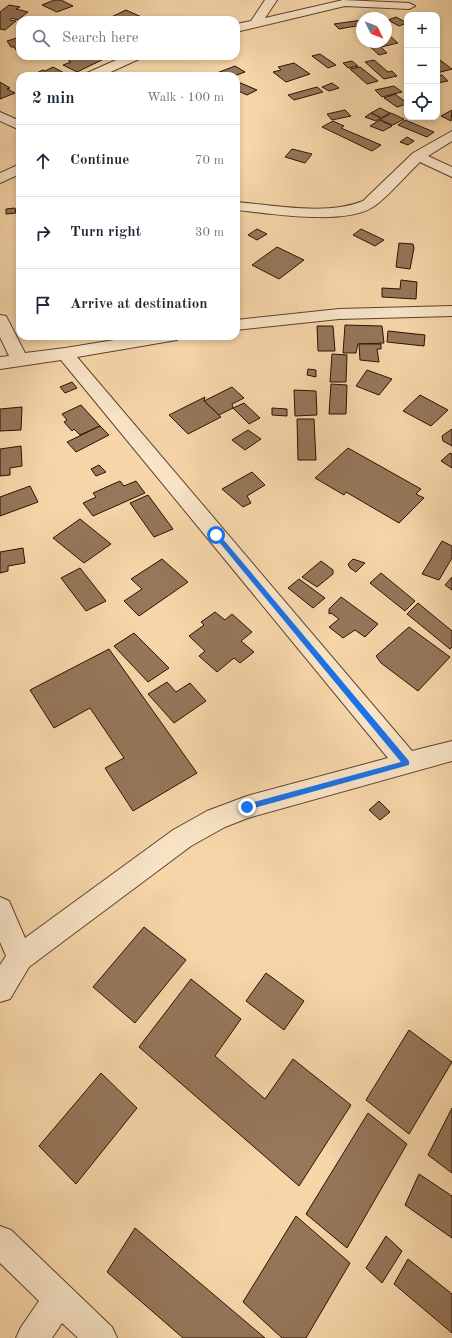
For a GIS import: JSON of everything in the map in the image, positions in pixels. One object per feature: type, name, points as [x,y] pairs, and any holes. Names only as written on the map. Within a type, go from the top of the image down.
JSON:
[{"type":"street","points":[[254,24],[271,0]]},
{"type":"street","points":[[346,3],[358,0]]},
{"type":"street","points":[[240,27],[323,4],[346,3],[409,6]]},
{"type":"street","points":[[101,72],[126,60]]},
{"type":"street","points":[[1,116],[16,110]]},
{"type":"street","points":[[1,116],[16,124]]},
{"type":"street","points":[[240,206],[320,213],[356,209],[368,204],[418,156],[452,135]]},
{"type":"street","points":[[418,156],[452,173]]},
{"type":"street","points":[[0,179],[16,170]]},
{"type":"street","points":[[0,185],[16,182]]},
{"type":"street","points":[[240,325],[339,314],[452,311]]},
{"type":"street","points":[[0,320],[19,359]]},
{"type":"street","points":[[0,363],[147,340]]},
{"type":"street","points":[[65,354],[407,763]]},
{"type":"street","points":[[0,989],[20,958],[182,838],[216,819],[247,807],[452,751]]},
{"type":"street","points":[[0,910],[20,958]]},
{"type":"street","points":[[0,1241],[101,1338]]},
{"type":"street","points":[[32,1338],[61,1298]]},
{"type":"building","points":[[54,0],[61,0],[73,6],[57,12],[42,5]]},
{"type":"building","points":[[9,5],[20,7],[16,9],[28,12],[23,16],[16,16],[16,19],[12,18],[10,20],[16,21],[5,30],[0,29],[0,12]]},
{"type":"building","points":[[126,10],[139,16],[113,16]]},
{"type":"building","points":[[396,17],[404,21],[404,24],[399,26],[392,22],[392,18]]},
{"type":"building","points":[[356,21],[356,26],[339,29],[334,24]]},
{"type":"building","points":[[16,38],[16,50],[14,47],[11,47],[7,41]]},
{"type":"building","points":[[392,38],[398,43],[392,44]]},
{"type":"building","points":[[371,48],[382,48],[387,53],[379,55]]},
{"type":"building","points":[[320,54],[336,65],[328,68],[312,56]]},
{"type":"building","points":[[68,60],[102,60],[77,72],[63,65],[71,62]]},
{"type":"building","points":[[374,60],[388,72],[392,71],[397,76],[384,79],[365,62]]},
{"type":"building","points":[[440,60],[452,69],[440,72]]},
{"type":"building","points":[[352,61],[358,66],[348,68],[343,63]]},
{"type":"building","points":[[294,63],[310,74],[286,82],[273,72],[281,70],[278,67]]},
{"type":"building","points":[[235,66],[245,72],[240,74],[240,72],[219,72]]},
{"type":"building","points":[[53,67],[62,72],[39,72],[43,70],[45,71]]},
{"type":"building","points":[[360,67],[378,81],[367,84],[350,69]]},
{"type":"building","points":[[440,75],[442,75],[448,81],[440,82]]},
{"type":"building","points":[[0,82],[10,88],[7,89],[15,93],[0,99]]},
{"type":"building","points":[[240,83],[257,90],[247,95],[240,92]]},
{"type":"building","points":[[332,83],[339,88],[329,91],[322,87]]},
{"type":"building","points":[[394,86],[402,92],[382,97],[375,90]]},
{"type":"building","points":[[317,87],[323,92],[294,100],[288,95]]},
{"type":"building","points":[[395,94],[404,101],[404,105],[397,107],[384,98]]},
{"type":"building","points":[[380,108],[390,113],[381,118],[371,113]]},
{"type":"building","points":[[345,110],[351,116],[332,120],[327,114]]},
{"type":"building","points":[[452,110],[451,121],[441,116]]},
{"type":"building","points":[[371,113],[381,118],[376,121],[365,117]]},
{"type":"building","points":[[391,113],[404,119],[393,125],[380,120]]},
{"type":"building","points":[[380,120],[392,126],[383,131],[370,126]]},
{"type":"building","points":[[405,120],[434,132],[427,137],[398,125]]},
{"type":"building","points":[[333,121],[344,126],[341,128],[381,145],[372,151],[322,127]]},
{"type":"building","points":[[407,137],[414,141],[408,145],[400,142]]},
{"type":"building","points":[[292,149],[312,154],[305,163],[285,157]]},
{"type":"building","points":[[15,208],[16,213],[6,214],[6,209]]},
{"type":"building","points":[[257,229],[267,234],[257,240],[248,235]]},
{"type":"building","points":[[361,229],[384,240],[375,246],[353,235]]},
{"type":"building","points":[[399,243],[413,244],[414,248],[410,269],[396,267]]},
{"type":"building","points":[[277,247],[304,260],[279,279],[252,265]]},
{"type":"building","points":[[401,280],[417,282],[416,299],[382,297],[382,288],[400,289]]},
{"type":"building","points":[[345,325],[382,326],[384,343],[358,344],[356,353],[343,353]]},
{"type":"building","points":[[317,326],[333,326],[335,351],[318,351]]},
{"type":"building","points":[[388,331],[425,335],[424,346],[387,342]]},
{"type":"building","points":[[359,344],[381,344],[381,349],[377,349],[379,362],[360,360]]},
{"type":"building","points":[[332,354],[347,355],[346,382],[330,382]]},
{"type":"building","points":[[308,369],[316,370],[316,377],[307,375]]},
{"type":"building","points":[[367,370],[392,379],[379,395],[356,386]]},
{"type":"building","points":[[72,382],[77,388],[65,393],[60,387]]},
{"type":"building","points":[[331,384],[347,385],[346,414],[329,414]]},
{"type":"building","points":[[232,387],[244,398],[232,404],[233,408],[219,415],[204,401]]},
{"type":"building","points":[[294,390],[316,391],[317,415],[295,416]]},
{"type":"building","points":[[420,395],[448,410],[431,426],[403,411]]},
{"type":"building","points":[[205,397],[204,401],[221,417],[188,434],[169,415]]},
{"type":"building","points":[[244,403],[260,418],[249,424],[233,408]]},
{"type":"building","points":[[81,405],[100,426],[80,435],[74,429],[72,431],[64,422],[67,420],[62,414]]},
{"type":"building","points":[[22,407],[21,430],[0,431],[0,409]]},
{"type":"building","points":[[272,408],[287,409],[287,416],[272,415]]},
{"type":"building","points":[[297,419],[314,419],[316,460],[298,460]]},
{"type":"building","points":[[100,426],[109,435],[76,452],[67,442]]},
{"type":"building","points":[[452,429],[452,446],[443,441],[442,436]]},
{"type":"building","points":[[248,430],[261,439],[245,450],[232,440]]},
{"type":"building","points":[[21,446],[22,466],[10,468],[10,475],[0,476],[0,449]]},
{"type":"building","points":[[348,448],[421,489],[416,494],[424,498],[399,523],[346,492],[344,495],[315,478]]},
{"type":"building","points":[[450,453],[452,454],[452,468],[441,461]]},
{"type":"building","points":[[99,465],[106,472],[96,476],[91,469]]},
{"type":"building","points":[[252,472],[265,485],[247,496],[251,503],[243,507],[222,489]]},
{"type":"building","points":[[120,481],[124,486],[136,481],[145,493],[93,516],[83,503],[96,497],[93,493]]},
{"type":"building","points":[[30,486],[38,502],[0,516],[0,497]]},
{"type":"building","points":[[148,495],[173,529],[154,537],[130,503]]},
{"type":"building","points":[[80,519],[111,544],[84,563],[53,538]]},
{"type":"building","points":[[442,541],[452,546],[452,558],[439,580],[422,574]]},
{"type":"building","points":[[23,548],[25,563],[8,566],[8,571],[0,573],[0,552]]},
{"type":"building","points":[[162,559],[188,582],[139,616],[124,601],[142,589],[131,579]]},
{"type":"building","points":[[353,559],[365,563],[356,572],[350,568],[348,564]]},
{"type":"building","points":[[321,561],[333,570],[333,574],[317,587],[302,577]]},
{"type":"building","points":[[80,568],[106,601],[86,611],[61,578]]},
{"type":"building","points":[[381,573],[415,601],[405,611],[370,583]]},
{"type":"building","points":[[452,577],[452,590],[445,585]]},
{"type":"building","points":[[299,579],[325,598],[313,608],[288,588]]},
{"type":"building","points":[[341,597],[378,624],[365,637],[355,630],[343,638],[329,627],[339,619],[331,613],[329,614],[329,609]]},
{"type":"building","points":[[418,603],[452,631],[452,647],[450,649],[407,614]]},
{"type":"building","points":[[215,612],[225,620],[232,614],[252,632],[241,641],[254,652],[240,663],[234,658],[217,672],[199,656],[205,651],[189,636],[204,625],[201,622]]},
{"type":"building","points":[[409,627],[450,657],[418,691],[381,663],[376,656]]},
{"type":"building","points":[[134,633],[169,668],[148,682],[114,646]]},
{"type":"building","points":[[109,649],[197,773],[133,811],[105,768],[124,758],[90,708],[54,728],[30,690]]},
{"type":"building","points":[[167,682],[176,692],[190,683],[206,701],[174,723],[148,694]]},
{"type":"building","points":[[379,801],[390,812],[380,820],[369,810]]},
{"type":"building","points":[[144,927],[186,960],[135,1023],[93,987]]},
{"type":"building","points":[[266,973],[304,1001],[284,1030],[246,1001]]},
{"type":"building","points":[[191,979],[241,1019],[215,1056],[265,1099],[293,1059],[351,1105],[299,1186],[139,1047]]},
{"type":"building","points":[[409,1030],[452,1062],[409,1134],[366,1100]]},
{"type":"building","points":[[101,1073],[137,1108],[76,1184],[39,1146]]},
{"type":"building","points":[[452,1108],[452,1173],[428,1155]]},
{"type":"building","points":[[368,1113],[407,1144],[347,1248],[306,1214]]},
{"type":"building","points":[[419,1174],[452,1196],[452,1238],[405,1205]]},
{"type":"building","points":[[296,1216],[350,1263],[306,1338],[282,1338],[243,1302]]},
{"type":"building","points":[[135,1228],[265,1338],[183,1338],[107,1272]]},
{"type":"building","points":[[386,1236],[402,1251],[382,1283],[366,1268]]},
{"type":"building","points":[[408,1259],[452,1294],[452,1333],[394,1284]]},
{"type":"route","points":[[216,535],[407,763],[247,807]]}]
